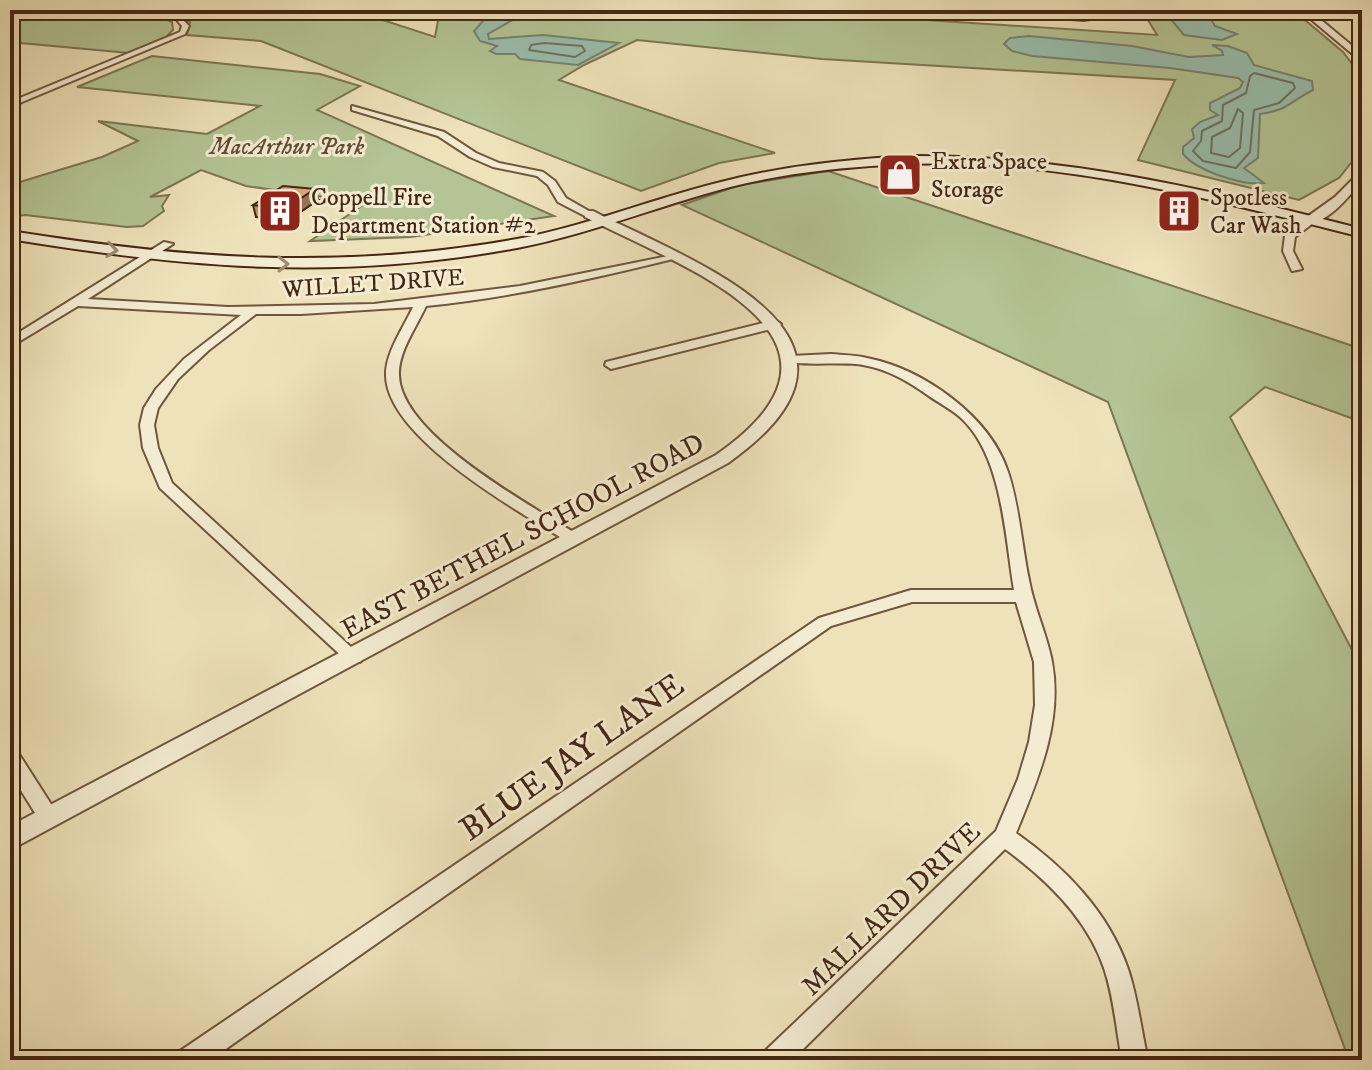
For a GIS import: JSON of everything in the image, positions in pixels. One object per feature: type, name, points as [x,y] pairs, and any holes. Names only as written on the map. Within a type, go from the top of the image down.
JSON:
[{"type":"main road","points":[[10,221],[168,244],[271,250],[374,247],[511,231],[589,214],[719,174],[826,156],[927,150],[1064,163],[1317,216],[1362,222]]},
{"type":"main road","points":[[10,235],[150,255],[258,263],[374,260],[514,244],[604,223],[722,185],[775,173],[844,165],[942,160],[1064,163]]},
{"type":"main road","points":[[1317,216],[1362,233]]},
{"type":"street","points":[[10,105],[183,33],[186,26],[178,18],[159,10]]},
{"type":"street","points":[[956,10],[1093,14]]},
{"type":"street","points":[[1304,10],[1362,59]]},
{"type":"street","points":[[355,108],[441,134],[473,155],[496,165],[540,174],[552,183],[562,200],[751,300],[775,324],[791,360]]},
{"type":"street","points":[[1296,269],[1288,251],[1290,236],[1317,216],[1362,174]]},
{"type":"street","points":[[10,343],[168,244]]},
{"type":"street","name":"WILLET DRIVE","points":[[75,302],[163,310],[251,313],[420,305],[538,288],[669,257]]},
{"type":"street","points":[[420,305],[391,374],[395,398],[406,418],[438,448],[574,539]]},
{"type":"street","points":[[251,313],[173,375],[157,398],[147,425],[153,454],[165,485],[354,658]]},
{"type":"street","points":[[611,365],[775,324]]},
{"type":"street","name":"MALLARD DRIVE","points":[[774,1060],[1004,836],[1028,779],[1039,742],[1045,705],[1043,662],[1023,596],[1001,472],[987,443],[966,415],[905,374],[879,365],[831,358],[791,360]]},
{"type":"street","name":"EAST BETHEL SCHOOL ROAD","points":[[10,839],[722,459],[757,433],[789,383],[791,360]]},
{"type":"street","name":"BLUE JAY LANE","points":[[189,1060],[825,622],[911,596],[1023,596]]},
{"type":"street","points":[[10,756],[49,818]]},
{"type":"street","points":[[1004,836],[1044,865],[1083,906],[1113,959],[1135,1060]]},
{"type":"green space","points":[[10,10],[145,10],[172,22],[173,30],[166,37],[129,53],[10,42]]},
{"type":"green space","points":[[165,10],[352,10],[435,37],[440,10],[819,13],[1157,35],[1142,10],[1293,10],[1343,52],[1362,77],[1362,149],[1339,178],[1299,200],[1138,160],[1175,80],[822,59],[637,40],[559,80],[775,153],[719,163],[641,191],[261,41],[187,35],[190,22]]},
{"type":"green space","name":"MacArthur Park","points":[[152,56],[320,74],[360,86],[317,110],[554,216],[411,237],[310,241],[366,203],[246,186],[201,170],[150,197],[169,195],[162,206],[164,211],[143,226],[127,227],[25,215],[10,217],[10,185],[102,157],[138,141],[98,121],[207,134],[260,106],[77,87]]},
{"type":"green space","points":[[828,171],[1362,349],[1362,422],[1265,387],[1230,417],[1362,669],[1362,1060],[1349,1060],[1108,402],[682,205],[740,185]]},
{"type":"water","points":[[493,10],[525,13],[488,34],[489,39],[543,35],[619,43],[578,65],[520,59],[515,54],[496,54],[490,51],[497,46],[480,41],[474,31]]},
{"type":"water","points":[[1163,10],[1192,10],[1208,14],[1215,26],[1237,34],[1222,40],[1184,35]]},
{"type":"water","points":[[1029,36],[1132,46],[1189,57],[1223,55],[1212,45],[1228,46],[1247,53],[1254,65],[1312,81],[1313,90],[1283,108],[1260,114],[1258,158],[1244,168],[1264,183],[1244,182],[1209,171],[1183,154],[1183,147],[1194,138],[1192,129],[1218,115],[1210,110],[1210,103],[1240,88],[1243,82],[1238,78],[1170,68],[1032,56],[1012,51],[1004,44],[1010,38]]},
{"type":"building","points":[[283,186],[315,189],[284,209],[253,205]]},
{"type":"place","name":"Extra Space Storage","points":[[900,175]]},
{"type":"place","name":"Coppell Fire Department Station #2","points":[[280,211]]},
{"type":"place","name":"Spotless Car Wash","points":[[1179,211]]}]
